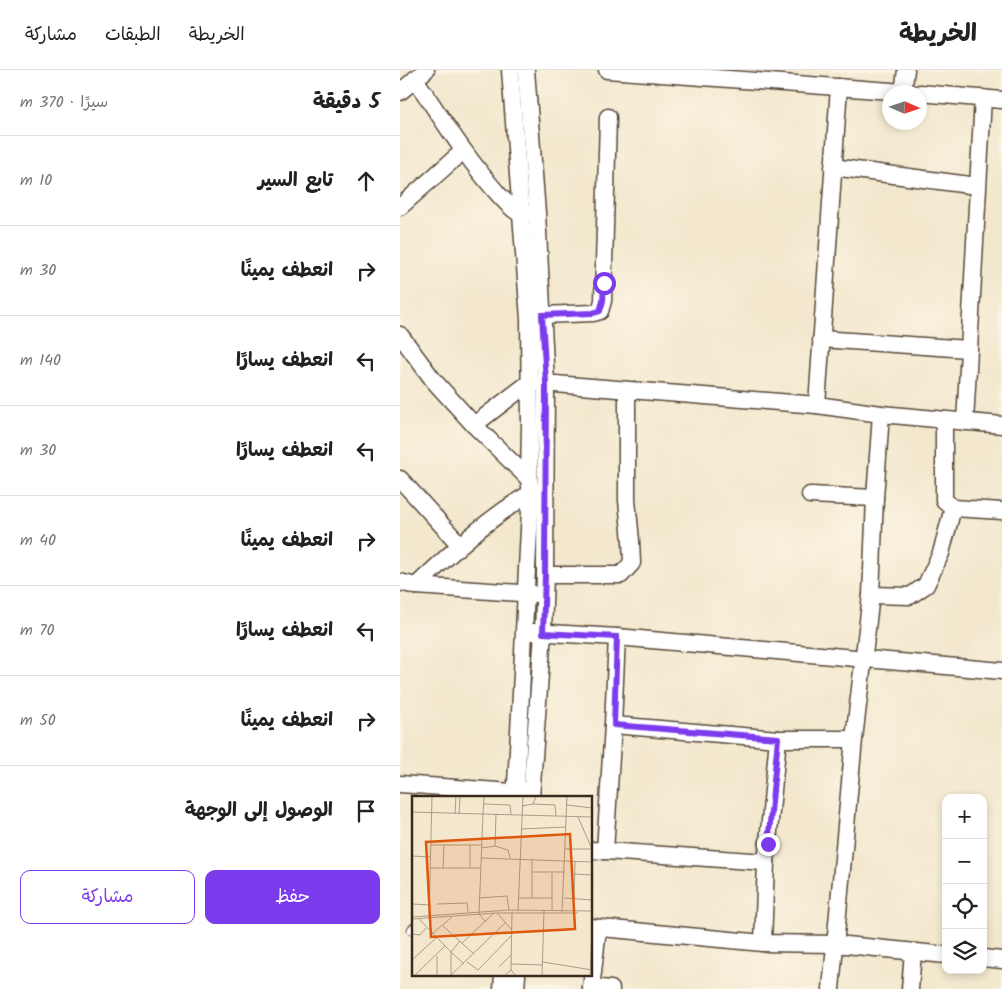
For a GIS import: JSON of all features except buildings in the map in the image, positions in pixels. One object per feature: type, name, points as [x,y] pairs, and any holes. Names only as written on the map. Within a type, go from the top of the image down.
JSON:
[{"type":"street","points":[[510,70],[529,319],[538,383],[545,575],[543,633],[523,795]]},
{"type":"street","points":[[523,795],[525,594],[530,486],[542,315],[537,214],[526,70]]},
{"type":"street","points":[[607,70],[882,90]]},
{"type":"street","points":[[905,85],[906,70]]},
{"type":"street","points":[[400,92],[421,75],[464,151],[495,190],[520,213],[537,214]]},
{"type":"street","points":[[817,405],[839,87]]},
{"type":"street","points":[[927,94],[1002,100]]},
{"type":"street","points":[[965,422],[983,98]]},
{"type":"street","points":[[542,315],[593,313],[600,311],[603,301],[608,117]]},
{"type":"street","points":[[400,207],[464,151]]},
{"type":"street","points":[[833,167],[978,186]]},
{"type":"street","points":[[400,335],[434,381],[530,486]]},
{"type":"street","points":[[821,339],[968,349]]},
{"type":"street","points":[[474,426],[538,383],[817,405],[882,414],[1002,425]]},
{"type":"street","points":[[545,575],[621,575],[632,563],[626,500],[627,390]]},
{"type":"street","points":[[832,989],[854,739],[872,594],[875,498],[882,414]]},
{"type":"street","points":[[944,420],[944,500],[953,508],[1002,511]]},
{"type":"street","points":[[400,479],[460,545]]},
{"type":"street","points":[[416,586],[460,545],[501,513],[530,486]]},
{"type":"street","points":[[810,495],[875,498]]},
{"type":"street","points":[[872,594],[910,596],[926,585],[941,553],[953,508]]},
{"type":"street","points":[[400,582],[416,586],[544,595]]},
{"type":"street","points":[[524,632],[617,637],[1002,671]]},
{"type":"street","points":[[617,637],[614,725],[598,851],[766,862]]},
{"type":"street","points":[[614,725],[778,738],[854,739]]},
{"type":"street","points":[[763,943],[766,862],[778,738]]},
{"type":"street","points":[[400,784],[523,795]]},
{"type":"street","points":[[592,968],[594,927],[763,943],[836,944],[942,955]]},
{"type":"street","points":[[910,989],[913,952]]},
{"type":"street","points":[[987,958],[1002,960]]},
{"type":"street","points":[[502,989],[503,976]]},
{"type":"street","points":[[516,989],[517,976]]},
{"type":"street","points":[[591,988],[611,989]]},
{"type":"route","points":[[604,283],[603,301],[600,311],[593,313],[542,315],[546,383],[543,633],[617,637],[614,725],[778,738],[768,844]]}]
